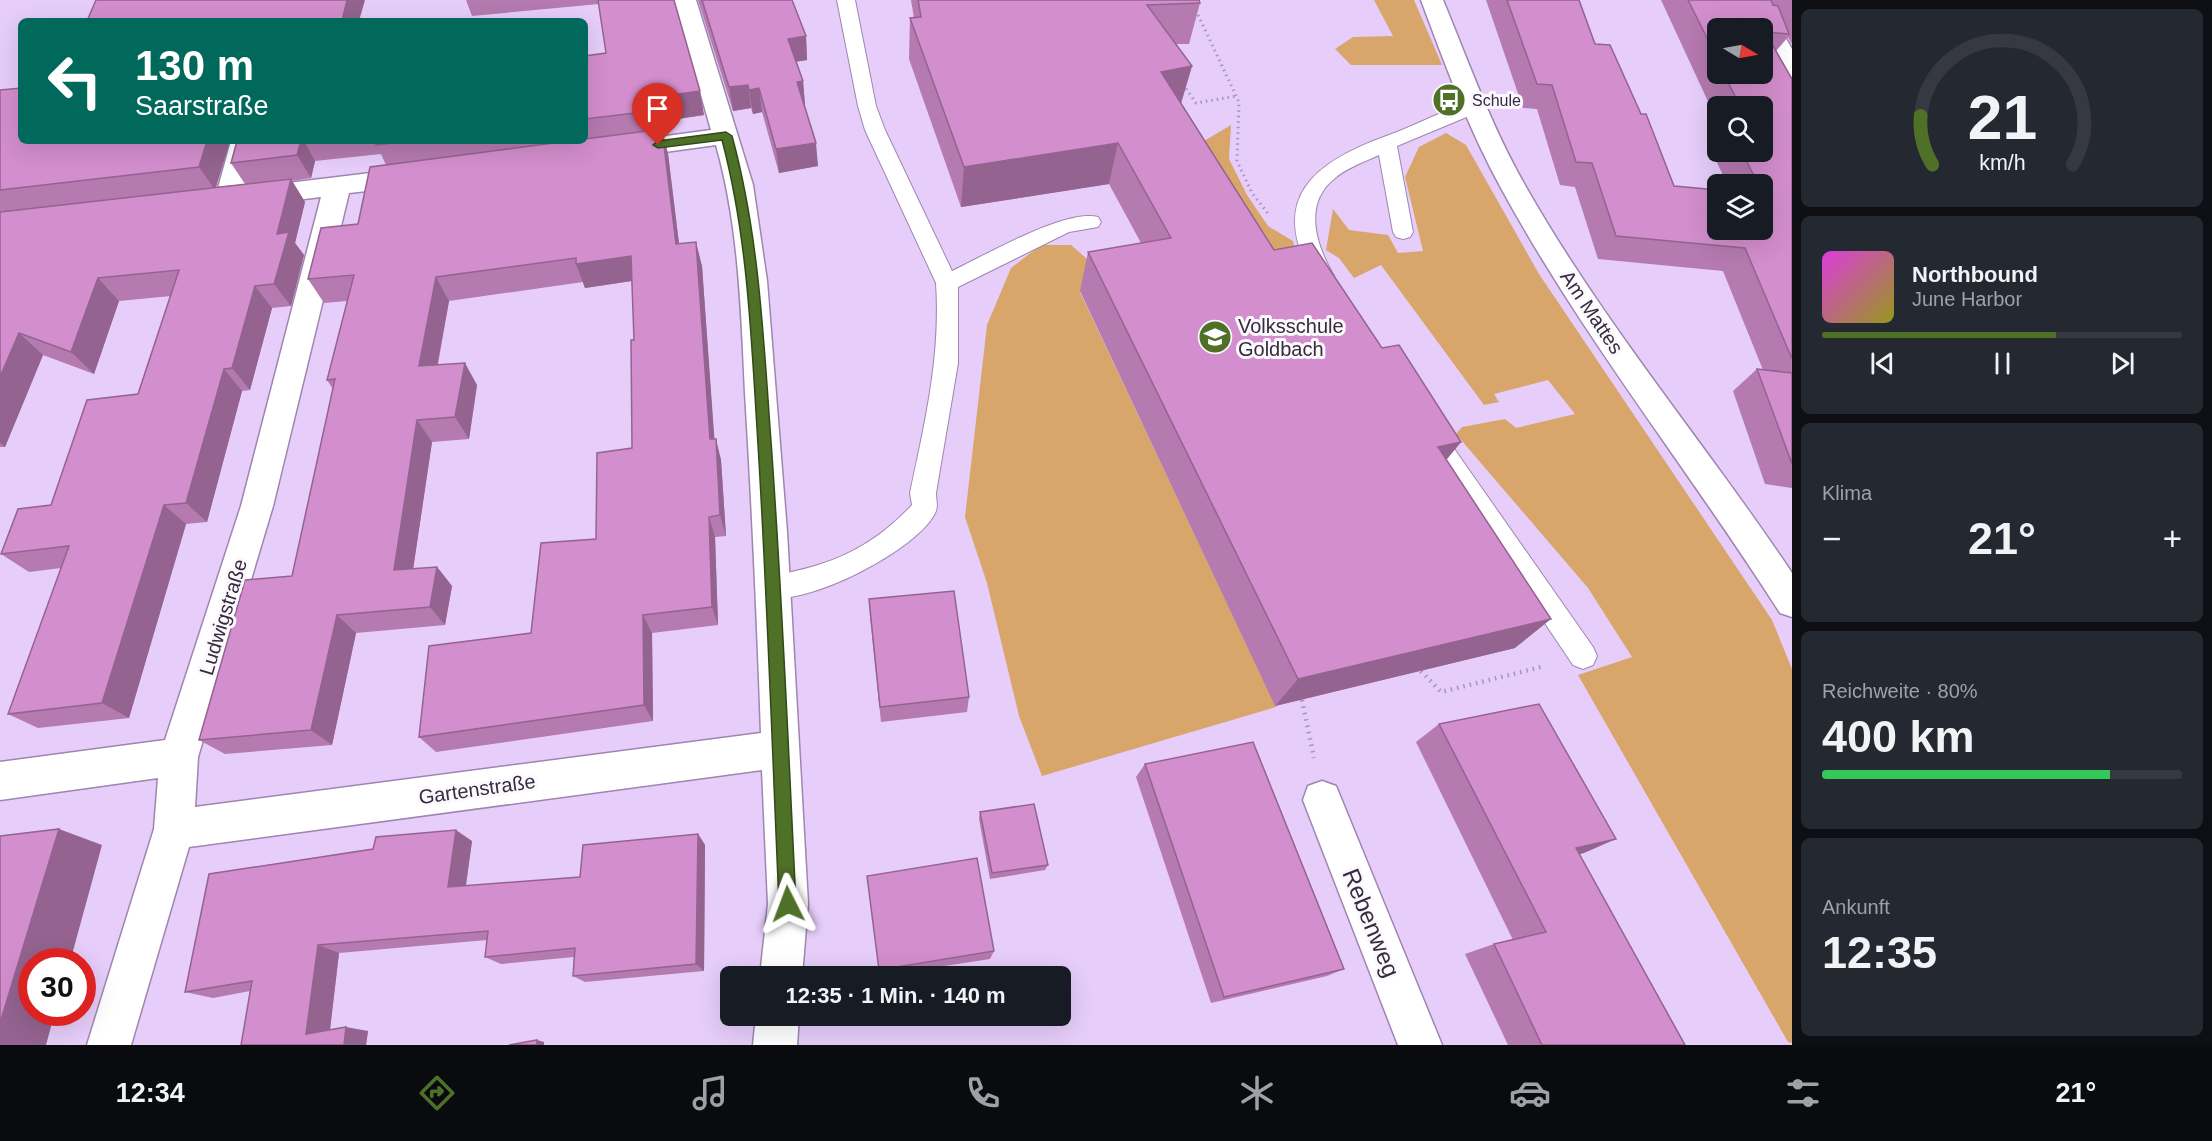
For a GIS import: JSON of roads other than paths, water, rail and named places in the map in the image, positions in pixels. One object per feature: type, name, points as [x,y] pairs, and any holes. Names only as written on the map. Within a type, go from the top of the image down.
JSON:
[{"type":"street","points":[[685,0],[740,185],[753,281],[773,588],[788,904],[782,966]]},
{"type":"street","name":"Am Mattes","points":[[1431,0],[1474,107],[1513,188],[1585,304],[1792,602]]},
{"type":"street","points":[[1753,0],[1792,70]]},
{"type":"street","points":[[597,153],[726,136]]},
{"type":"street","points":[[243,144],[217,200],[431,175]]},
{"type":"street","name":"Ludwigstraße","points":[[109,1045],[174,829],[179,757],[257,506],[337,187]]},
{"type":"street","name":"Gartenstraße","points":[[174,829],[780,749]]},
{"type":"street","points":[[0,781],[179,757]]},
{"type":"street","name":"Rebenweg","points":[[1322,800],[1420,1045]]},
{"type":"street","points":[[775,1045],[777,1026]]},
{"type":"lane","points":[[773,588],[814,579],[876,553],[905,532],[925,508],[923,493],[949,356],[950,310],[947,283],[875,130],[867,106],[846,0]]},
{"type":"lane","points":[[1334,292],[1314,263],[1306,243],[1306,201],[1326,174],[1386,142],[1474,107]]},
{"type":"lane","points":[[1386,142],[1402,232]]},
{"type":"lane","points":[[947,283],[1065,226],[1090,222]]},
{"type":"lane","points":[[1415,410],[1583,656]]},
{"type":"place","name":"Schule","points":[[1449,100]]},
{"type":"place","name":"Volksschule Goldbach","points":[[1215,337]]}]
